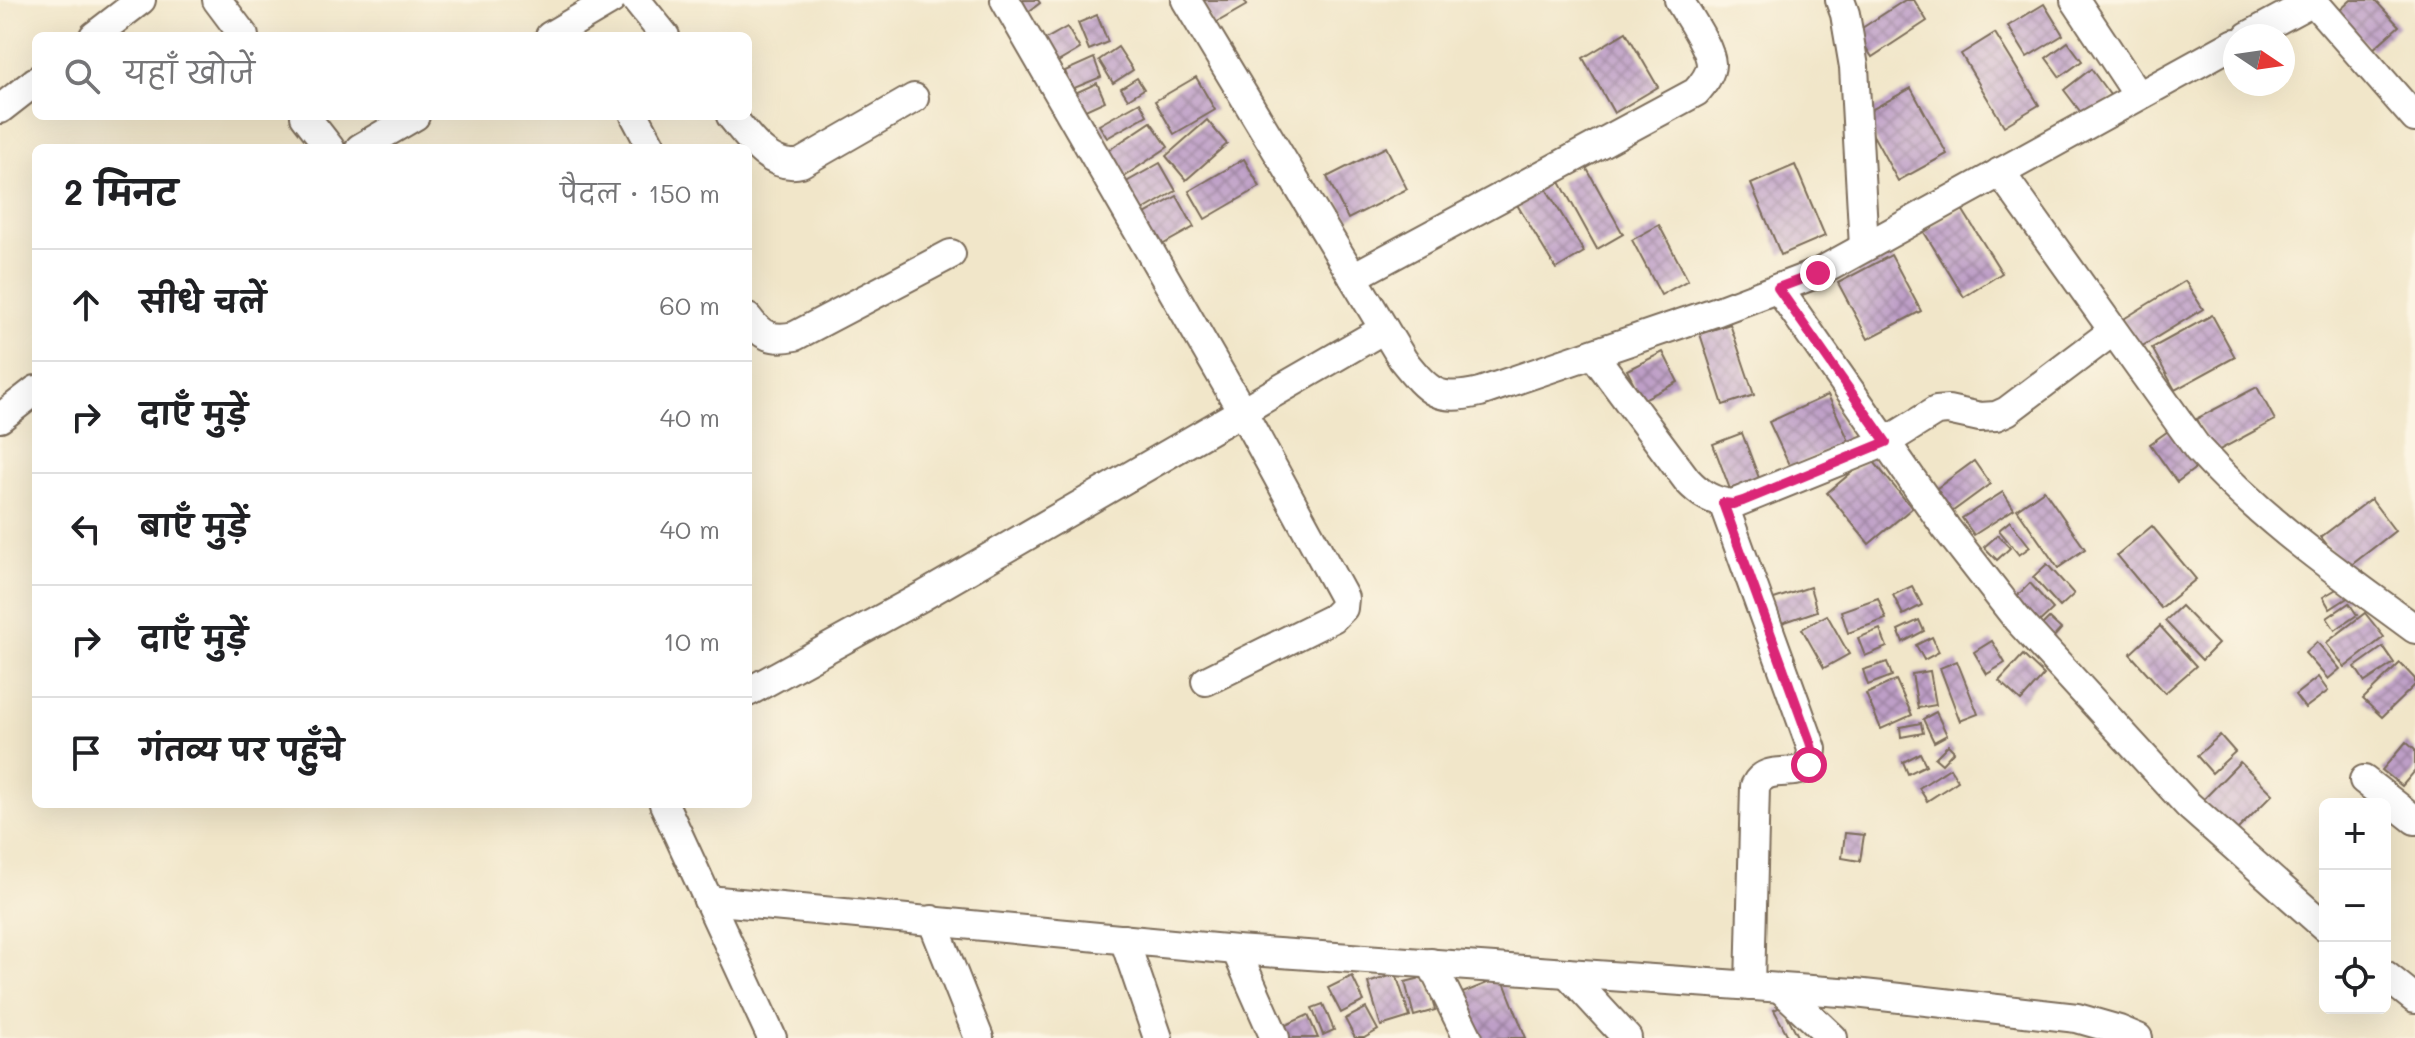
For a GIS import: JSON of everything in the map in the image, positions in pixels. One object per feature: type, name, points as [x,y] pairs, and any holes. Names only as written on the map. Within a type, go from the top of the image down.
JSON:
[{"type":"street","points":[[99,32],[141,0]]},
{"type":"street","points":[[217,0],[241,32]]},
{"type":"street","points":[[566,32],[585,27],[611,0]]},
{"type":"street","points":[[636,0],[662,32]]},
{"type":"street","points":[[1005,0],[1242,411],[1345,602],[1333,618],[1206,681]]},
{"type":"street","points":[[1186,0],[1403,360],[1423,385],[1456,397],[1480,392],[1593,354],[1818,273],[2223,49]]},
{"type":"street","points":[[1353,277],[1696,92],[1705,81],[1711,65],[1707,51],[1679,0]]},
{"type":"street","points":[[2075,0],[2138,95]]},
{"type":"street","points":[[2268,11],[2314,0],[2415,118]]},
{"type":"street","points":[[1851,5],[1864,247]]},
{"type":"street","points":[[0,109],[32,84]]},
{"type":"street","points":[[734,120],[765,154],[793,165],[914,98]]},
{"type":"street","points":[[308,120],[327,144]]},
{"type":"street","points":[[367,144],[408,120]]},
{"type":"street","points":[[637,120],[650,144]]},
{"type":"street","points":[[2000,172],[2198,449],[2229,484],[2270,520],[2415,629]]},
{"type":"street","points":[[752,323],[768,337],[782,339],[795,336],[951,254]]},
{"type":"street","points":[[1778,288],[1946,528],[2017,619],[2188,805],[2319,922]]},
{"type":"street","points":[[752,690],[923,596],[1384,329]]},
{"type":"street","points":[[1593,354],[1700,494],[1733,504],[1886,442],[1936,411],[1948,410],[1980,417],[1996,416],[2007,411],[2113,331]]},
{"type":"street","points":[[0,418],[32,393]]},
{"type":"street","points":[[1723,503],[1812,749],[1809,765],[1804,770],[1767,773],[1759,777],[1755,786],[1750,986]]},
{"type":"street","points":[[2364,780],[2415,820]]},
{"type":"street","points":[[666,808],[772,1038]]},
{"type":"street","points":[[708,900],[1236,950],[1855,993],[2077,1018],[2138,1038]]},
{"type":"street","points":[[932,920],[979,1038]]},
{"type":"street","points":[[1124,939],[1158,1038]]},
{"type":"street","points":[[1236,950],[1275,1038]]},
{"type":"street","points":[[1431,963],[1468,1038]]},
{"type":"street","points":[[1567,973],[1627,1038]]},
{"type":"street","points":[[2391,980],[2415,999]]},
{"type":"street","points":[[1780,988],[1833,1038]]},
{"type":"building","points":[[1007,0],[1038,0],[1040,3],[1020,18]]},
{"type":"building","points":[[1202,0],[1244,0],[1247,5],[1212,25]]},
{"type":"building","points":[[1905,0],[1914,0],[1927,21],[1872,57],[1856,32]]},
{"type":"building","points":[[2351,0],[2375,0],[2399,26],[2372,50],[2338,12]]},
{"type":"building","points":[[2044,4],[2063,35],[2027,57],[2008,26]]},
{"type":"building","points":[[1097,15],[1108,42],[1089,50],[1078,23]]},
{"type":"building","points":[[1067,27],[1080,49],[1051,66],[1039,43]]},
{"type":"building","points":[[1626,32],[1658,87],[1614,113],[1583,58]]},
{"type":"building","points":[[1995,33],[2039,105],[2004,126],[1961,54]]},
{"type":"building","points":[[2068,42],[2082,61],[2060,77],[2046,58]]},
{"type":"building","points":[[1118,47],[1133,70],[1113,83],[1099,60]]},
{"type":"building","points":[[1094,58],[1101,77],[1072,89],[1065,71]]},
{"type":"building","points":[[2091,69],[2113,99],[2086,119],[2064,90]]},
{"type":"building","points":[[1196,77],[1215,110],[1174,134],[1155,101]]},
{"type":"building","points":[[1137,78],[1144,89],[1128,99],[1121,88]]},
{"type":"building","points":[[1097,83],[1105,101],[1079,113],[1071,95]]},
{"type":"building","points":[[1911,88],[1947,154],[1898,181],[1862,115]]},
{"type":"building","points":[[1140,102],[1147,115],[1107,138],[1099,125]]},
{"type":"building","points":[[1207,120],[1227,144],[1186,180],[1166,156]]},
{"type":"building","points":[[1151,122],[1168,147],[1117,181],[1100,156]]},
{"type":"building","points":[[1386,147],[1407,189],[1348,219],[1327,177]]},
{"type":"building","points":[[1244,159],[1260,187],[1205,219],[1189,191]]},
{"type":"building","points":[[1160,163],[1176,191],[1138,213],[1121,185]]},
{"type":"building","points":[[1795,165],[1825,236],[1781,255],[1751,184]]},
{"type":"building","points":[[1586,167],[1623,234],[1597,249],[1560,182]]},
{"type":"building","points":[[1544,185],[1584,252],[1556,269],[1516,203]]},
{"type":"building","points":[[1177,196],[1194,227],[1153,250],[1136,219]]},
{"type":"building","points":[[1962,209],[2002,273],[1964,297],[1924,232]]},
{"type":"building","points":[[1659,225],[1688,280],[1661,295],[1632,240]]},
{"type":"building","points":[[1891,255],[1921,311],[1868,339],[1838,283]]},
{"type":"building","points":[[2185,281],[2203,309],[2139,348],[2122,320]]},
{"type":"building","points":[[2212,315],[2235,357],[2175,390],[2152,348]]},
{"type":"building","points":[[1730,324],[1754,395],[1723,405],[1700,334]]},
{"type":"building","points":[[1663,352],[1678,382],[1642,400],[1627,370]]},
{"type":"building","points":[[2257,387],[2275,420],[2214,453],[2196,419]]},
{"type":"building","points":[[1828,395],[1849,441],[1790,467],[1769,422]]},
{"type":"building","points":[[2171,429],[2197,467],[2177,482],[2150,444]]},
{"type":"building","points":[[1742,433],[1759,478],[1730,489],[1713,444]]},
{"type":"building","points":[[1870,457],[1912,508],[1869,544],[1827,493]]},
{"type":"building","points":[[1974,461],[1990,484],[1949,514],[1933,491]]},
{"type":"building","points":[[2044,490],[2085,549],[2058,568],[2017,509]]},
{"type":"building","points":[[2003,492],[2014,509],[1974,535],[1962,518]]},
{"type":"building","points":[[2371,499],[2395,531],[2346,569],[2321,537]]},
{"type":"building","points":[[2010,521],[2030,547],[2019,555],[1999,530]]},
{"type":"building","points":[[2152,526],[2196,579],[2161,608],[2117,555]]},
{"type":"building","points":[[1998,535],[2010,548],[1997,560],[1984,547]]},
{"type":"building","points":[[2047,564],[2074,594],[2060,607],[2033,577]]},
{"type":"building","points":[[2030,583],[2053,609],[2036,625],[2013,600]]},
{"type":"building","points":[[2345,584],[2352,595],[2330,609],[2323,597]]},
{"type":"building","points":[[1912,586],[1922,605],[1903,615],[1893,595]]},
{"type":"building","points":[[1810,587],[1817,611],[1779,624],[1771,600]]},
{"type":"building","points":[[1878,598],[1886,619],[1848,633],[1841,611]]},
{"type":"building","points":[[2349,603],[2357,615],[2335,630],[2327,618]]},
{"type":"building","points":[[2181,606],[2218,644],[2202,660],[2165,621]]},
{"type":"building","points":[[2365,613],[2384,637],[2345,667],[2326,643]]},
{"type":"building","points":[[1827,615],[1849,654],[1824,668],[1802,629]]},
{"type":"building","points":[[2049,618],[2061,629],[2051,640],[2039,628]]},
{"type":"building","points":[[1919,620],[1924,631],[1903,642],[1898,630]]},
{"type":"building","points":[[2160,626],[2196,666],[2165,693],[2130,654]]},
{"type":"building","points":[[1880,629],[1887,647],[1865,656],[1858,638]]},
{"type":"building","points":[[1932,637],[1939,652],[1924,660],[1916,645]]},
{"type":"building","points":[[1992,641],[2005,663],[1987,674],[1974,652]]},
{"type":"building","points":[[2317,642],[2340,669],[2328,679],[2305,653]]},
{"type":"building","points":[[2383,647],[2394,663],[2365,682],[2355,667]]},
{"type":"building","points":[[2023,655],[2044,675],[2021,701],[1999,681]]},
{"type":"building","points":[[1957,661],[1978,714],[1960,721],[1940,668]]},
{"type":"building","points":[[1887,662],[1892,676],[1868,685],[1863,670]]},
{"type":"building","points":[[2400,663],[2415,679],[2415,685],[2382,717],[2363,699]]},
{"type":"building","points":[[1930,671],[1936,705],[1918,708],[1912,674]]},
{"type":"building","points":[[2318,677],[2328,691],[2305,708],[2295,695]]},
{"type":"building","points":[[1896,680],[1912,715],[1881,729],[1866,694]]},
{"type":"building","points":[[1936,712],[1947,735],[1934,742],[1923,719]]},
{"type":"building","points":[[1921,723],[1923,733],[1901,737],[1900,727]]},
{"type":"building","points":[[2220,735],[2235,752],[2212,773],[2197,756]]},
{"type":"building","points":[[2406,742],[2415,750],[2415,771],[2402,786],[2382,770]]},
{"type":"building","points":[[1948,745],[1954,751],[1942,764],[1935,758]]},
{"type":"building","points":[[1920,753],[1926,765],[1908,774],[1903,762]]},
{"type":"building","points":[[2240,762],[2273,794],[2235,832],[2202,801]]},
{"type":"building","points":[[1950,768],[1958,781],[1927,801],[1919,788]]},
{"type":"building","points":[[1845,833],[1864,835],[1860,861],[1842,858]]},
{"type":"building","points":[[1396,974],[1410,1017],[1381,1026],[1368,983]]},
{"type":"building","points":[[1352,976],[1364,1001],[1341,1013],[1328,988]]},
{"type":"building","points":[[1425,977],[1435,1010],[1414,1016],[1405,982]]},
{"type":"building","points":[[1502,977],[1526,1038],[1477,1038],[1460,994]]},
{"type":"building","points":[[1323,1004],[1334,1030],[1323,1035],[1312,1008]]},
{"type":"building","points":[[1782,1006],[1798,1036],[1795,1038],[1789,1038],[1774,1010]]},
{"type":"building","points":[[1366,1008],[1378,1030],[1364,1038],[1355,1038],[1345,1019]]},
{"type":"building","points":[[1308,1015],[1318,1038],[1281,1038],[1277,1029]]},
{"type":"route","points":[[1809,765],[1812,757],[1810,742],[1723,503],[1743,501],[1886,442],[1778,288],[1818,273]]}]
